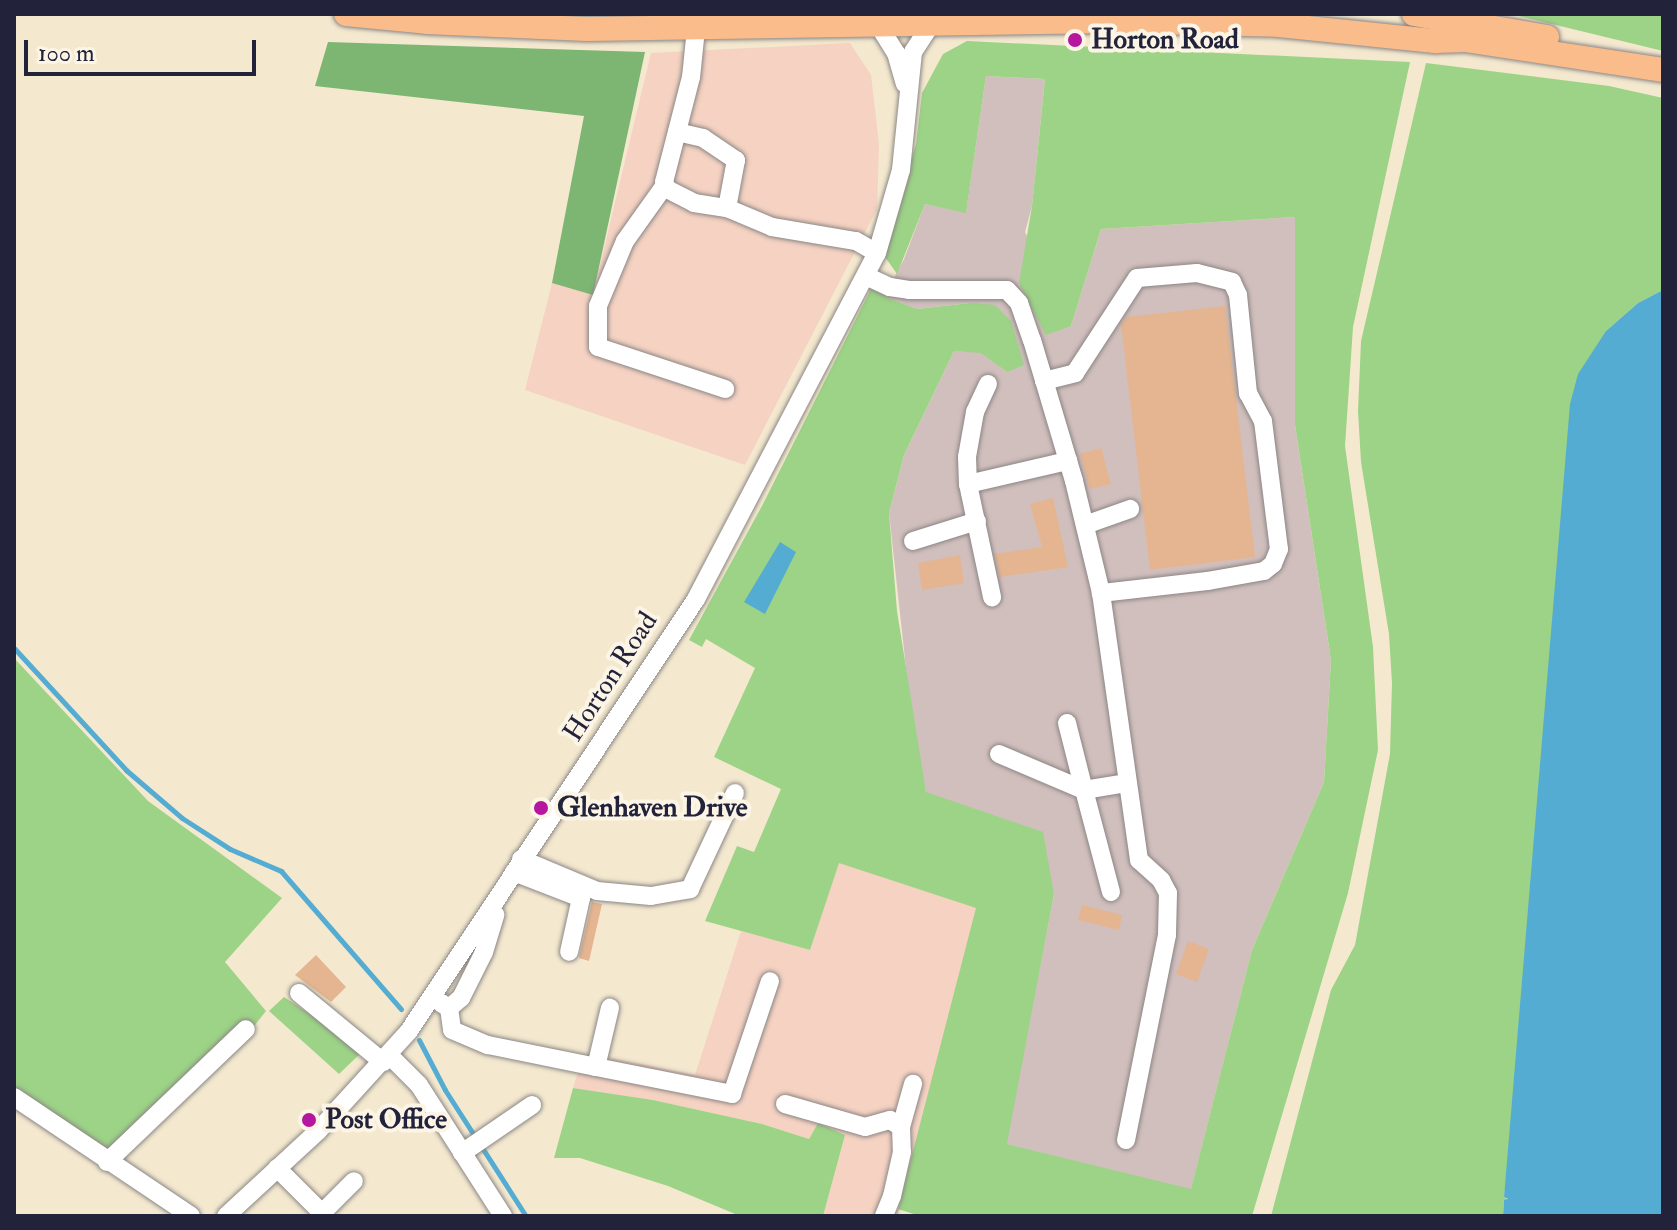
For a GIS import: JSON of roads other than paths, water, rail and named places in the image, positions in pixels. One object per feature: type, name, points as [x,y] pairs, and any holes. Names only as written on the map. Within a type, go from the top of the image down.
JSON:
[{"type":"main road","points":[[346,14],[494,26],[696,29],[1109,21],[1279,25],[1435,41],[1466,26],[1663,62]]},
{"type":"main road","points":[[1414,14],[1663,70]]},
{"type":"street","name":"Horton Road","points":[[226,1216],[386,1058],[499,898],[696,599],[877,253],[901,170],[913,52],[931,24]]},
{"type":"street","name":"Horton Road","points":[[879,26],[896,53],[907,91]]},
{"type":"street","points":[[696,29],[691,77],[665,185],[625,241],[598,306],[598,347],[725,389]]},
{"type":"street","points":[[677,132],[703,138],[736,160],[727,208]]},
{"type":"street","points":[[665,185],[694,203],[727,208],[772,227],[856,241],[877,253]]},
{"type":"street","points":[[1044,381],[1075,373],[1137,278],[1197,273],[1232,282],[1238,295],[1248,393],[1263,421],[1279,549],[1273,564],[1264,571],[1221,579],[1101,593]]},
{"type":"street","points":[[866,276],[890,287],[909,290],[1007,290],[1019,303],[1044,381],[1068,461],[1101,593],[1139,860],[1161,880],[1168,893],[1169,912],[1126,1140]]},
{"type":"street","points":[[988,384],[975,412],[967,457],[968,484],[992,597]]},
{"type":"street","points":[[968,484],[1068,461]]},
{"type":"street","points":[[1085,525],[1130,509]]},
{"type":"street","points":[[913,541],[977,521]]},
{"type":"street","points":[[1067,723],[1111,892]]},
{"type":"street","points":[[999,754],[1084,790],[1127,783]]},
{"type":"street","points":[[518,866],[597,891],[651,896],[690,889],[735,793]]},
{"type":"street","points":[[518,866],[581,898],[569,952]]},
{"type":"street","points":[[449,1008],[461,998],[484,952],[499,898]]},
{"type":"street","points":[[432,997],[449,1008],[452,1030],[488,1045],[732,1094],[770,981]]},
{"type":"street","points":[[299,993],[419,1085],[471,1147],[499,1215]]},
{"type":"street","points":[[596,1067],[610,1008]]},
{"type":"street","points":[[107,1162],[246,1029]]},
{"type":"street","points":[[884,1216],[902,1152],[901,1127],[913,1084]]},
{"type":"street","points":[[14,1097],[191,1216]]},
{"type":"street","points":[[471,1147],[532,1104]]},
{"type":"street","points":[[785,1104],[865,1127],[890,1120],[901,1127]]},
{"type":"street","points":[[277,1168],[322,1215],[354,1181]]},
{"type":"water","points":[[1663,290],[1663,1216],[1503,1216],[1504,1200],[1508,1199],[1504,1197],[1570,404],[1578,374],[1606,331],[1638,303]]},
{"type":"water","points":[[780,542],[796,552],[765,614],[744,602]]},
{"type":"waterway","points":[[14,648],[126,770],[182,818],[230,849],[281,871],[401,1009]]},
{"type":"waterway","points":[[419,1040],[445,1090],[526,1216]]},
{"type":"place","name":"Horton Road","points":[[1075,40]]},
{"type":"place","name":"Glenhaven Drive","points":[[541,808]]},
{"type":"place","name":"Post Office","points":[[309,1120]]}]
